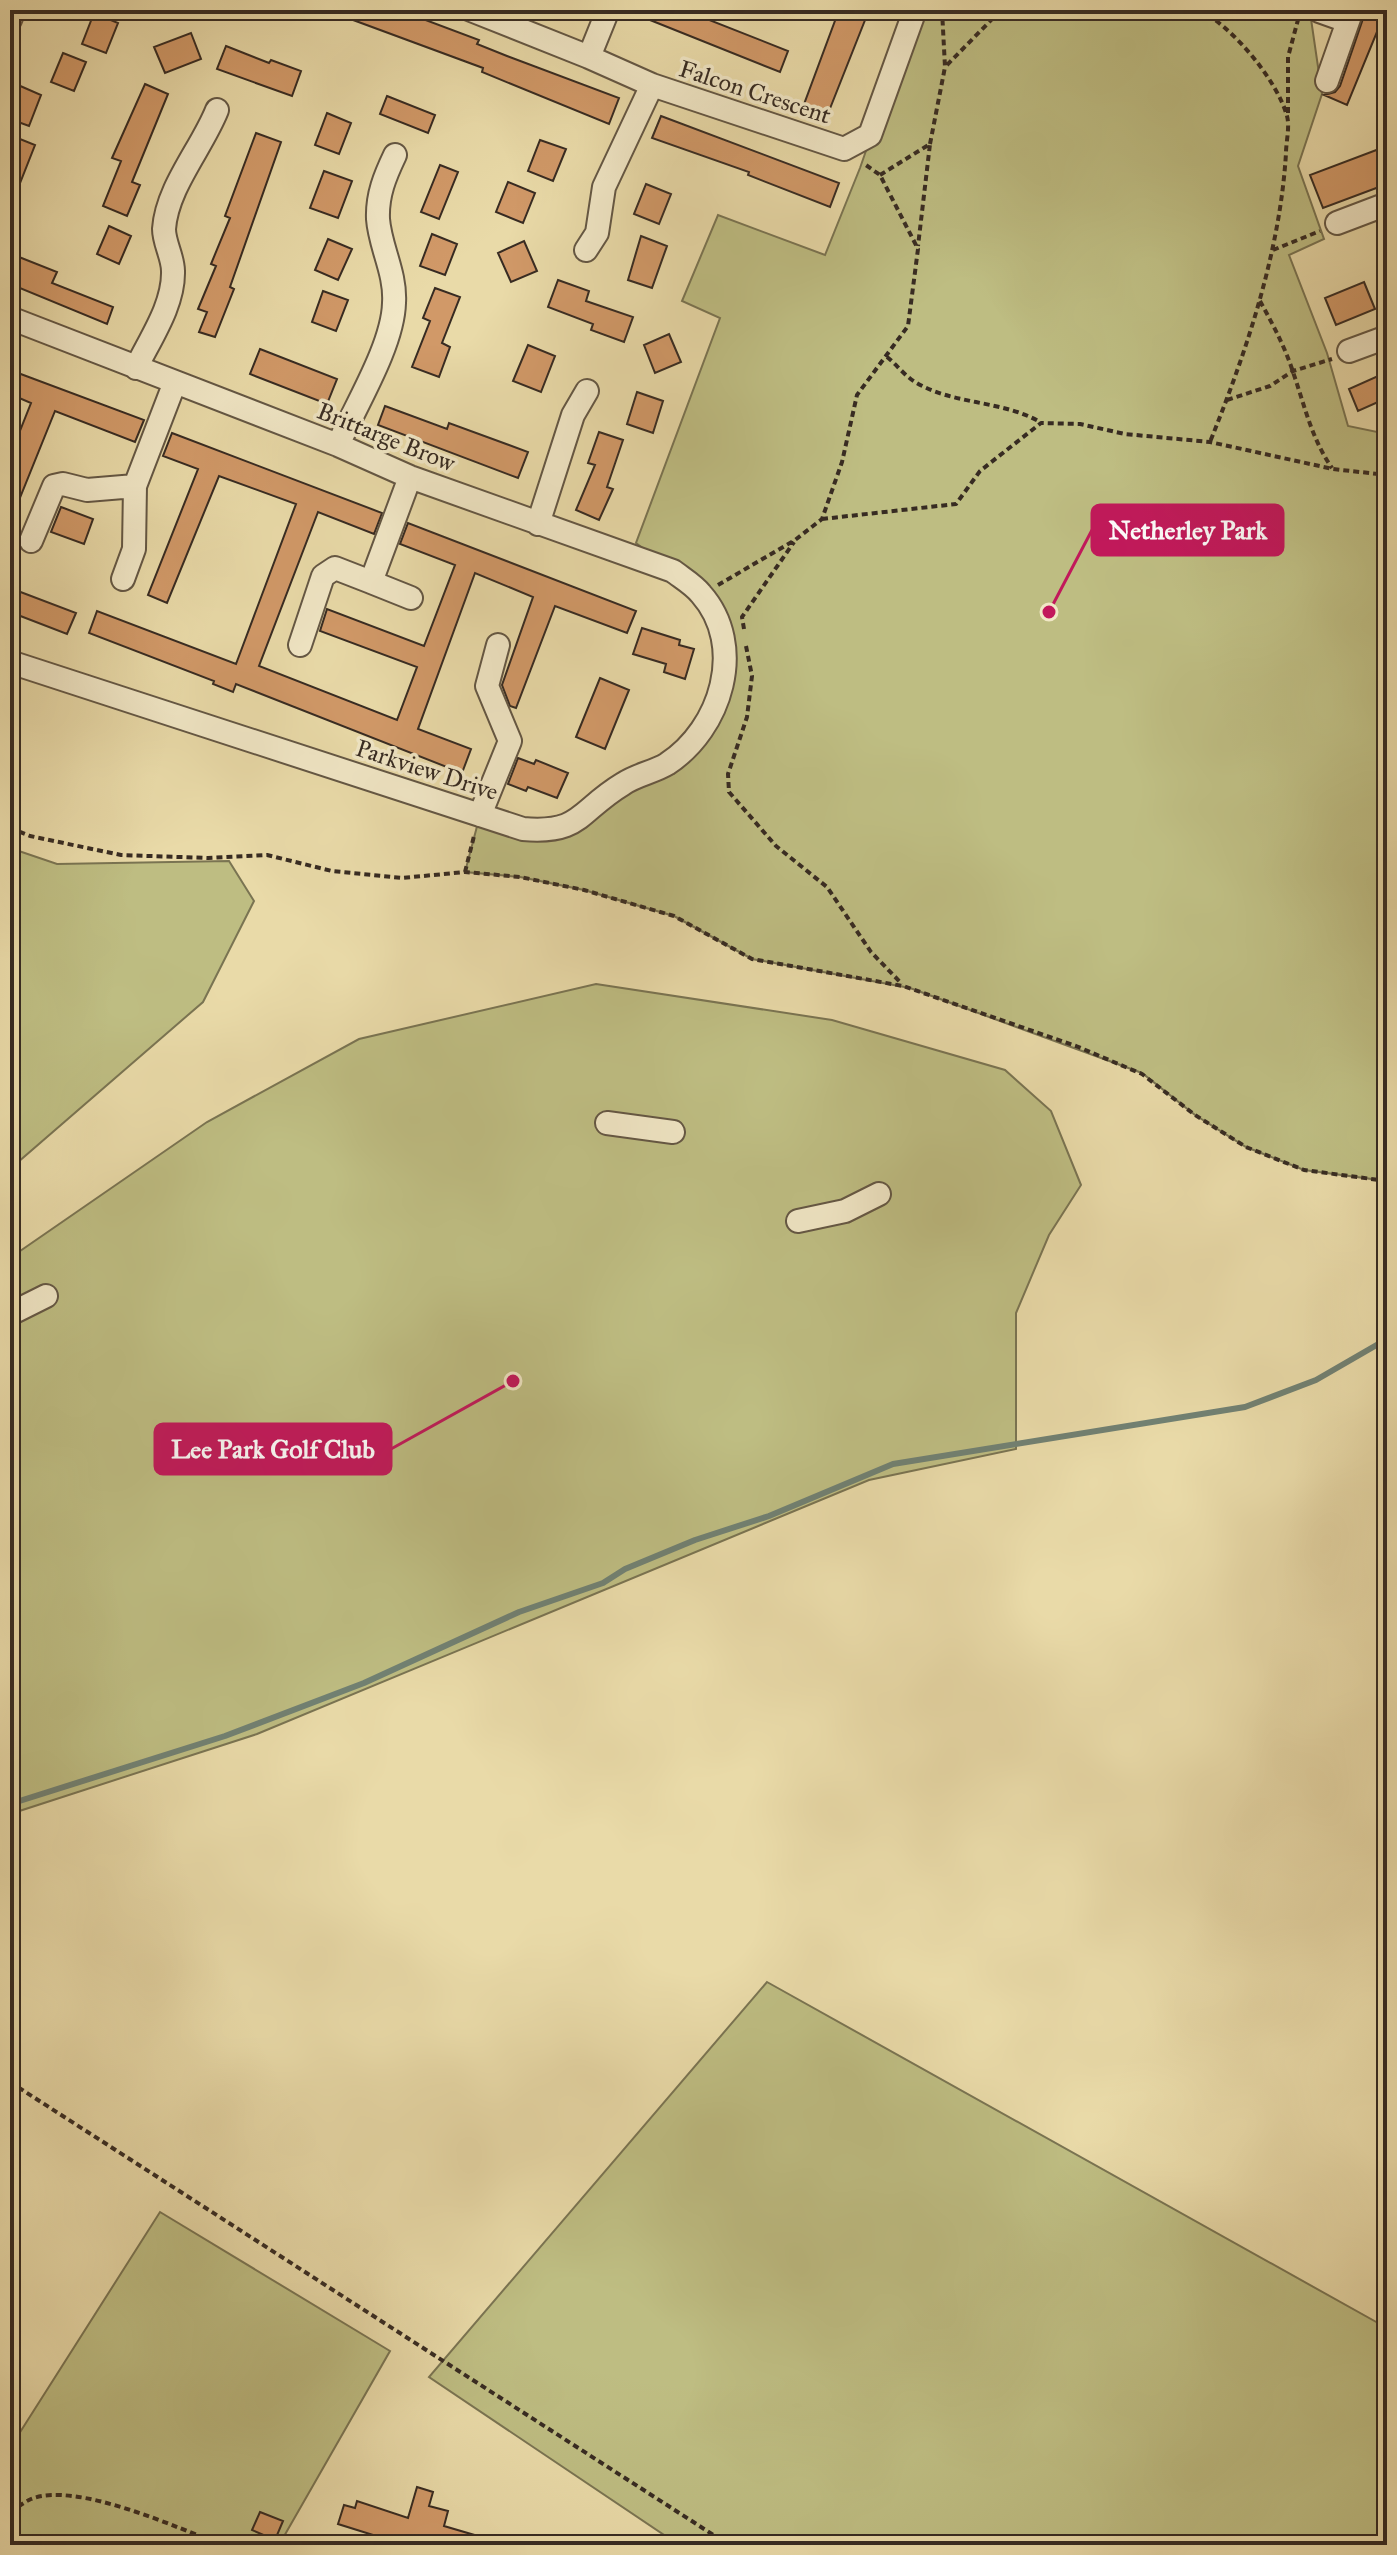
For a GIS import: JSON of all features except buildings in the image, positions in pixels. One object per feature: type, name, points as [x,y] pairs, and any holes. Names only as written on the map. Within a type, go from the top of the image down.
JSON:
[{"type":"street","name":"Falcon Crescent","points":[[471,10],[652,85],[844,149],[870,135],[915,10]]},
{"type":"street","points":[[589,57],[608,10]]},
{"type":"street","points":[[1310,11],[1350,16],[1327,81]]},
{"type":"street","points":[[586,250],[597,233],[604,187],[652,85]]},
{"type":"street","points":[[136,368],[167,305],[173,272],[164,229],[173,197],[206,138],[217,110]]},
{"type":"street","points":[[338,445],[382,348],[395,305],[391,264],[378,221],[380,186],[395,155]]},
{"type":"street","points":[[1337,223],[1387,204]]},
{"type":"street","name":"Brittarge Brow","points":[[10,318],[338,445],[410,477],[673,571],[702,594],[720,629]]},
{"type":"street","points":[[1349,351],[1387,337]]},
{"type":"street","points":[[123,579],[134,549],[135,486],[175,382]]},
{"type":"street","points":[[538,524],[573,415],[587,391]]},
{"type":"street","points":[[371,582],[410,477]]},
{"type":"street","points":[[31,541],[47,495],[54,486],[63,484],[87,490],[135,486]]},
{"type":"street","points":[[300,645],[323,576],[335,568],[411,598]]},
{"type":"street","name":"Parkview Drive","points":[[10,662],[523,829],[552,832],[578,820],[601,797],[626,781],[667,764],[693,741],[715,711],[723,680],[720,629]]},
{"type":"street","points":[[480,815],[510,741],[487,686],[498,645]]},
{"type":"street","points":[[607,1123],[673,1132]]},
{"type":"street","points":[[798,1221],[845,1211],[879,1194]]},
{"type":"street","points":[[10,1314],[46,1296]]},
{"type":"path","points":[[822,519],[842,462],[857,395],[908,326],[930,144],[945,67],[942,10]]},
{"type":"path","points":[[945,67],[1001,10]]},
{"type":"path","points":[[1199,10],[1213,17],[1264,70],[1288,117]]},
{"type":"path","points":[[1213,17],[1244,10]]},
{"type":"path","points":[[1210,442],[1227,400],[1272,250],[1284,178],[1288,57],[1310,11]]},
{"type":"path","points":[[880,175],[930,144]]},
{"type":"path","points":[[844,149],[880,175],[918,249]]},
{"type":"path","points":[[1272,250],[1337,223]]},
{"type":"path","points":[[1259,299],[1293,371],[1321,453],[1333,469]]},
{"type":"path","points":[[1227,400],[1270,386],[1293,371],[1349,351]]},
{"type":"path","points":[[887,357],[915,382],[971,401],[1022,412],[1041,423],[1080,424],[1125,434],[1210,442],[1333,469],[1387,475]]},
{"type":"path","points":[[702,594],[795,540],[822,519],[956,504],[980,471],[1041,423]]},
{"type":"path","points":[[795,540],[742,617],[752,676],[747,717],[728,774],[729,792],[776,846],[827,887],[871,952],[903,986]]},
{"type":"path","points":[[465,872],[480,815]]},
{"type":"path","points":[[10,828],[30,836],[121,855],[208,858],[267,855],[332,871],[402,878],[465,872],[520,877],[584,890],[674,916],[752,959],[903,986],[1142,1074],[1195,1115],[1246,1147],[1304,1170],[1387,1181]]},
{"type":"path","points":[[10,2082],[729,2545]]},
{"type":"path","points":[[10,2512],[31,2499],[55,2495],[86,2499],[222,2545]]},
{"type":"shaded area","points":[[915,10],[1315,10],[1311,19],[1322,94],[1298,166],[1324,239],[1289,255],[1327,353],[1348,426],[1387,434],[1387,1049],[1383,1059],[1387,1061],[1387,1181],[1304,1170],[1246,1147],[1195,1115],[1142,1073],[910,988],[752,959],[674,916],[584,890],[520,877],[465,872],[480,815],[552,832],[667,764],[715,711],[720,629],[673,571],[636,543],[720,318],[682,301],[718,215],[825,255],[860,168]]},
{"type":"shaded area","points":[[10,848],[57,864],[229,861],[254,901],[203,1002],[10,1169]]},
{"type":"shaded area","points":[[596,984],[832,1020],[1005,1070],[1051,1111],[1081,1185],[1049,1235],[1016,1313],[1016,1449],[869,1480],[257,1734],[10,1814],[10,1258],[207,1122],[359,1039]]},
{"type":"shaded area","points":[[767,1982],[1387,2328],[1387,2545],[679,2545],[429,2377]]},
{"type":"shaded area","points":[[160,2212],[390,2351],[279,2545],[10,2545],[10,2448]]},
{"type":"waterway","points":[[10,1804],[225,1736],[364,1683],[519,1612],[603,1583],[625,1569],[695,1540],[769,1516],[893,1464],[1245,1407],[1316,1380],[1387,1339]]},
{"type":"place","name":"Netherley Park","points":[[1049,612]]},
{"type":"place","name":"Lee Park Golf Club","points":[[513,1381]]}]
